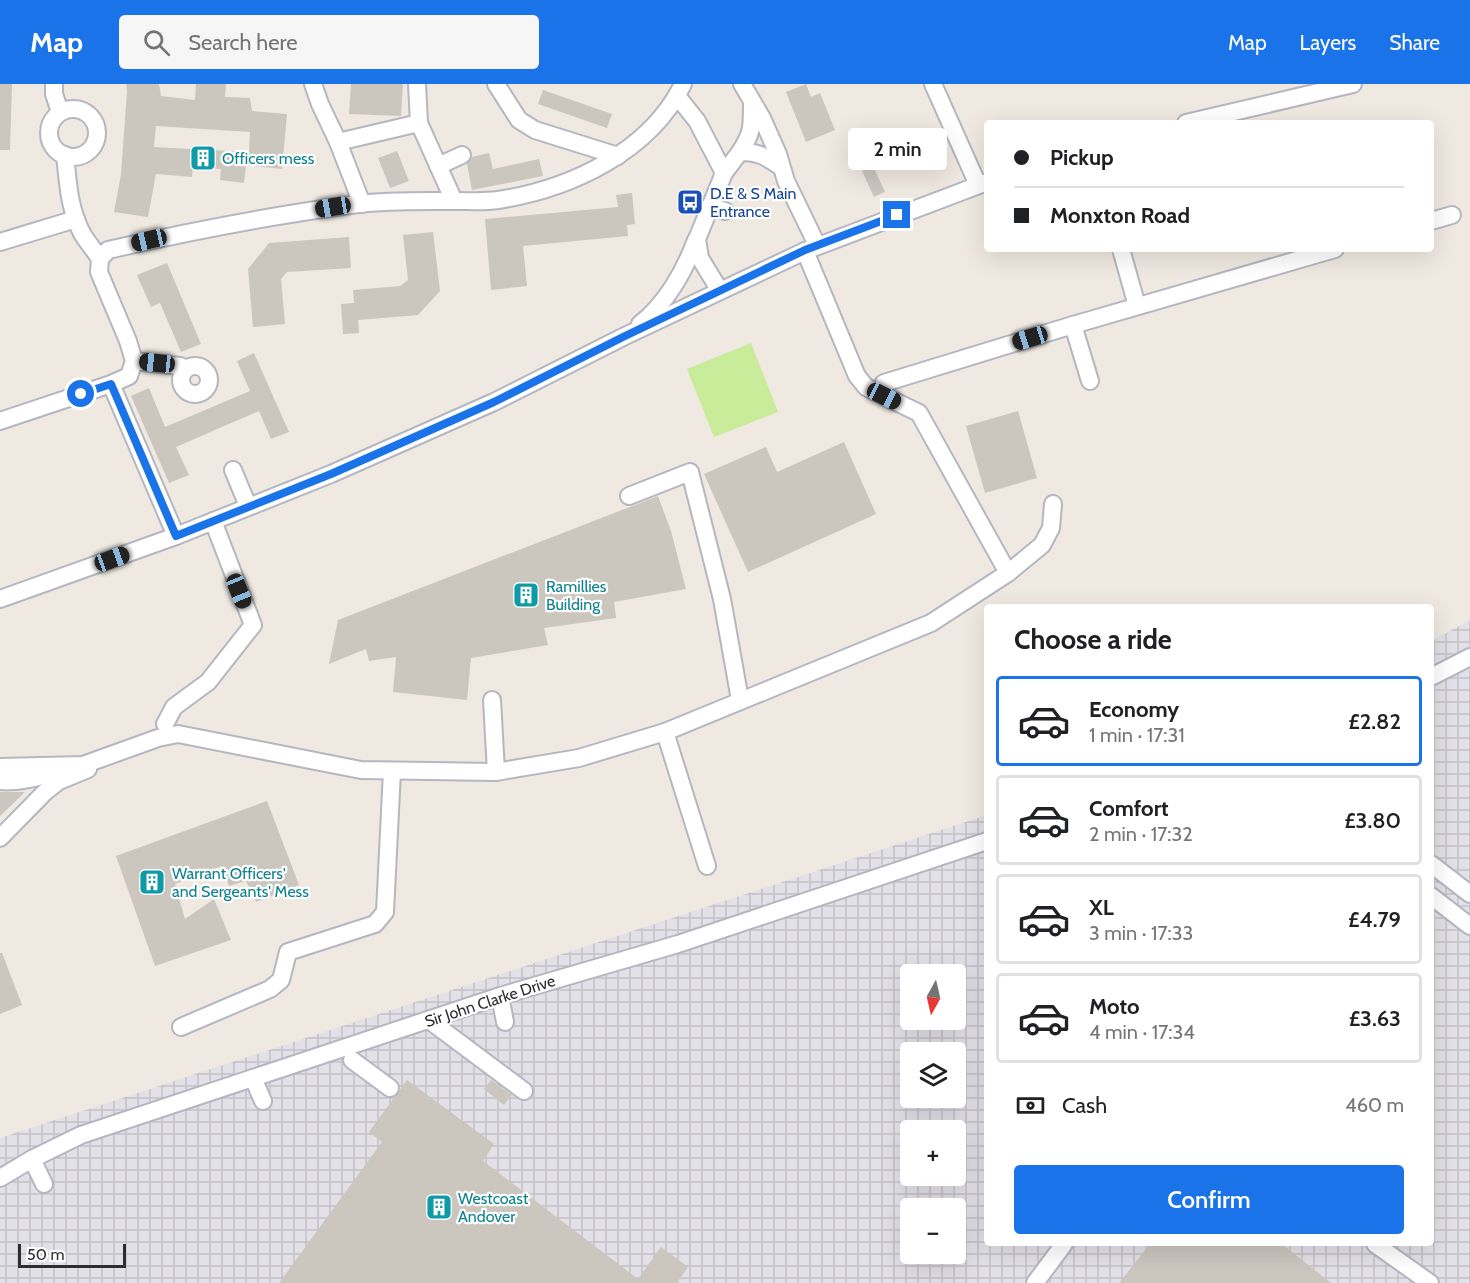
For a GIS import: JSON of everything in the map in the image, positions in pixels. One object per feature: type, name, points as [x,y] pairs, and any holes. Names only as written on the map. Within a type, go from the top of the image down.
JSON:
[{"type":"street","points":[[54,84],[54,94],[60,112]]},
{"type":"street","points":[[313,84],[362,204]]},
{"type":"street","points":[[417,84],[419,123],[454,201]]},
{"type":"street","points":[[496,84],[519,120],[535,130],[618,156]]},
{"type":"street","points":[[742,84],[762,118],[778,154],[857,376],[866,387],[919,413],[1008,573]]},
{"type":"street","points":[[0,599],[176,536],[331,474],[494,402],[625,336],[811,248],[982,183],[933,84]]},
{"type":"street","points":[[1199,120],[1353,84]]},
{"type":"street","points":[[0,421],[129,376],[134,361],[99,272],[100,259],[108,250],[190,231],[362,204],[496,200],[528,194],[572,179],[618,156],[654,127],[680,90],[724,173]]},
{"type":"street","points":[[625,336],[650,317],[687,265],[697,239],[718,208],[724,173],[740,152],[753,129],[752,104]]},
{"type":"street","points":[[79,109],[93,120],[97,136],[94,145],[88,151],[81,155],[65,155],[55,148],[49,133],[50,125],[60,112],[79,109]]},
{"type":"street","points":[[338,142],[419,123]]},
{"type":"street","points":[[740,152],[762,154],[781,167]]},
{"type":"street","points":[[65,155],[67,180],[75,219],[100,259]]},
{"type":"street","points":[[438,166],[462,155]]},
{"type":"street","points":[[1434,220],[1452,215]]},
{"type":"street","points":[[0,242],[75,219]]},
{"type":"street","points":[[697,239],[700,258],[720,291]]},
{"type":"street","points":[[1122,252],[1137,306]]},
{"type":"street","points":[[884,396],[884,382],[1325,252]]},
{"type":"street","points":[[1073,325],[1090,381]]},
{"type":"street","points":[[134,361],[180,366],[186,369]]},
{"type":"street","points":[[111,384],[176,536]]},
{"type":"street","points":[[233,470],[248,506]]},
{"type":"street","points":[[629,496],[690,472],[722,599],[740,700]]},
{"type":"street","points":[[0,767],[83,765],[143,743],[178,734],[361,770],[496,772],[579,758],[664,732],[931,623],[1008,573],[1042,545],[1052,528],[1053,504]]},
{"type":"street","points":[[165,724],[174,707],[208,682],[253,625],[213,521]]},
{"type":"street","points":[[1434,676],[1470,657]]},
{"type":"street","points":[[492,700],[496,772]]},
{"type":"street","points":[[664,732],[707,866]]},
{"type":"street","points":[[0,838],[45,792],[59,781],[143,743]]},
{"type":"street","points":[[0,781],[11,782],[33,778],[73,765]]},
{"type":"street","points":[[181,1027],[270,989],[281,980],[288,952],[375,924],[384,912],[392,771]]},
{"type":"street","name":"Sir John Clarke Drive","points":[[0,1178],[81,1135],[500,996],[678,944],[984,842]]},
{"type":"street","points":[[1434,866],[1470,894]]},
{"type":"street","points":[[1434,898],[1470,926]]},
{"type":"street","points":[[500,996],[505,1022]]},
{"type":"street","points":[[429,1020],[524,1091]]},
{"type":"street","points":[[352,1059],[390,1088]]},
{"type":"street","points":[[253,1078],[263,1101]]},
{"type":"street","points":[[32,1159],[44,1184]]},
{"type":"street","points":[[1035,1283],[1063,1246]]},
{"type":"street","points":[[1378,1246],[1430,1283]]},
{"type":"shaded area","points":[[1470,620],[1470,1283],[0,1283],[0,1138],[984,816],[984,1246],[1434,1246],[1434,639]]},
{"type":"green space","points":[[751,343],[778,412],[714,437],[687,369]]},
{"type":"building","points":[[0,84],[12,84],[10,150],[0,150]]},
{"type":"building","name":"Officers mess","points":[[126,84],[159,84],[161,96],[195,100],[196,84],[226,84],[225,97],[250,98],[252,111],[287,114],[282,169],[246,165],[244,183],[220,180],[221,169],[193,167],[192,177],[156,174],[148,217],[114,212],[121,174]],"holes":[[[156,126],[250,132],[249,152],[154,147]]]},
{"type":"building","points":[[351,84],[403,84],[401,116],[349,114]]},
{"type":"building","points":[[806,84],[811,97],[820,93],[835,130],[806,142],[786,92]]},
{"type":"building","points":[[543,90],[612,114],[607,128],[538,104]]},
{"type":"building","points":[[397,151],[409,181],[390,188],[378,158]]},
{"type":"building","points":[[489,153],[493,169],[539,159],[543,176],[472,190],[467,164],[472,157]]},
{"type":"building","points":[[873,166],[885,192],[874,197],[862,171]]},
{"type":"building","points":[[632,193],[635,224],[627,225],[628,236],[523,246],[527,286],[491,290],[485,219],[618,207],[616,195]]},
{"type":"building","points":[[433,232],[440,291],[418,315],[358,320],[359,333],[343,334],[341,304],[354,303],[353,290],[400,286],[408,280],[403,235]]},
{"type":"building","points":[[349,237],[351,268],[287,272],[281,279],[285,324],[253,327],[248,269],[269,243]]},
{"type":"building","points":[[167,263],[201,344],[181,352],[160,303],[151,307],[137,275]]},
{"type":"building","points":[[254,353],[289,432],[271,439],[259,411],[176,447],[189,475],[169,483],[131,396],[149,388],[165,427],[250,391],[237,361]]},
{"type":"building","points":[[1018,411],[1037,478],[985,493],[966,426]]},
{"type":"building","points":[[844,442],[876,514],[748,572],[704,474],[766,447],[777,472]]},
{"type":"building","name":"Ramillies Building","points":[[658,496],[671,531],[686,589],[614,602],[616,618],[544,628],[548,645],[471,658],[467,700],[393,692],[396,657],[369,661],[366,649],[329,664],[338,620]]},
{"type":"building","points":[[0,792],[25,792],[0,816]]},
{"type":"building","name":"Warrant Officers' and Sergeants' Mess","points":[[267,801],[299,885],[256,902],[246,881],[229,886],[222,866],[175,884],[185,919],[214,899],[231,940],[155,966],[116,856]]},
{"type":"building","points":[[0,953],[2,953],[22,1005],[0,1014]]},
{"type":"building","name":"Westcoast Andover","points":[[407,1080],[494,1144],[483,1161],[638,1279],[661,1247],[688,1267],[677,1283],[279,1283],[382,1142],[369,1132]]},
{"type":"building","points":[[491,1080],[512,1095],[504,1105],[484,1089]]},
{"type":"building","points":[[1148,1246],[1285,1246],[1331,1283],[1119,1283]]},
{"type":"place","name":"Officers mess","points":[[203,158]]},
{"type":"place","name":"D.E & S Main Entrance","points":[[690,202]]},
{"type":"place","name":"Ramillies Building","points":[[526,595]]},
{"type":"place","name":"Warrant Officers' and Sergeants' Mess","points":[[152,882]]},
{"type":"place","name":"Westcoast Andover","points":[[439,1207]]},
{"type":"route","points":[[81,394],[111,384],[176,536],[331,474],[494,402],[805,250],[897,215]]}]
